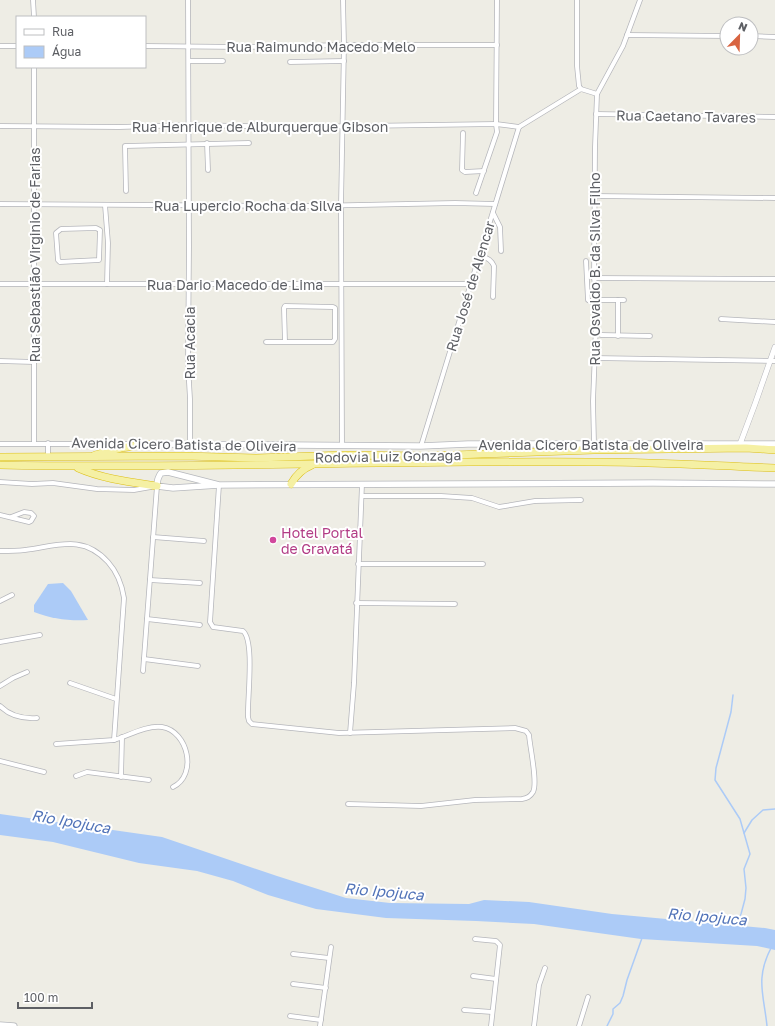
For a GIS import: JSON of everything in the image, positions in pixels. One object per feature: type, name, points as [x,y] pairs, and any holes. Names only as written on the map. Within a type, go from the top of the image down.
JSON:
[{"type":"highway","points":[[90,457],[121,448],[151,444]]},
{"type":"highway","name":"Rodovia Luiz Gonzaga","points":[[0,457],[184,456],[256,458],[344,455],[425,456],[594,450],[742,448],[775,450]]},
{"type":"highway","name":"Rodovia Luiz Gonzaga","points":[[0,465],[74,466],[601,462],[775,468]]},
{"type":"highway","points":[[291,484],[295,476],[307,467],[316,463]]},
{"type":"highway","points":[[74,466],[89,473],[118,480],[156,486]]},
{"type":"main road","name":"Avenida Cicero Batista de Oliveira","points":[[151,444],[421,446],[468,444],[775,444]]},
{"type":"main road","points":[[219,485],[168,472],[161,472],[158,476],[156,486],[173,488],[219,485],[291,484],[775,484]]},
{"type":"main road","points":[[0,1025],[14,1026]]},
{"type":"street","points":[[33,0],[34,16]]},
{"type":"street","name":"Rua Acacia","points":[[188,0],[188,365],[190,445]]},
{"type":"street","points":[[342,445],[341,205],[344,61],[343,0]]},
{"type":"street","points":[[476,192],[497,132],[498,0]]},
{"type":"street","points":[[577,0],[577,66],[579,86],[581,89]]},
{"type":"street","points":[[519,127],[581,89],[597,94],[627,35],[640,0]]},
{"type":"street","points":[[627,35],[719,36]]},
{"type":"street","points":[[759,36],[775,37]]},
{"type":"street","name":"Rua Raimundo Macedo Melo","points":[[146,46],[188,45],[240,47],[497,45]]},
{"type":"street","points":[[0,46],[16,46]]},
{"type":"street","points":[[189,61],[223,61]]},
{"type":"street","points":[[290,62],[344,61]]},
{"type":"street","name":"Rua Sebastião Virginio de Farias","points":[[34,68],[34,443]]},
{"type":"street","name":"Rua Osvaldo B. da Silva Filho","points":[[594,444],[593,401],[596,300],[594,278],[597,94]]},
{"type":"street","name":"Rua Caetano Tavares","points":[[596,114],[775,117]]},
{"type":"street","name":"Rua Henrique de Alburquerque Gibson","points":[[0,126],[119,127],[188,125],[292,127],[496,124],[519,127]]},
{"type":"street","name":"Rua José de Alencar","points":[[421,446],[519,127]]},
{"type":"street","points":[[463,133],[462,170],[465,172],[484,171]]},
{"type":"street","points":[[207,143],[208,170]]},
{"type":"street","points":[[126,191],[125,146],[249,143]]},
{"type":"street","points":[[595,196],[775,198]]},
{"type":"street","name":"Rua Lupercio Rocha da Silva","points":[[0,204],[495,204]]},
{"type":"street","points":[[105,205],[108,243],[107,284]]},
{"type":"street","points":[[493,213],[500,227],[500,251]]},
{"type":"street","points":[[61,228],[98,228],[100,230],[100,244],[100,259],[96,261],[60,262],[57,258],[56,233],[61,228]]},
{"type":"street","points":[[100,244],[108,243]]},
{"type":"street","points":[[480,255],[489,259],[494,266],[493,297]]},
{"type":"street","points":[[586,261],[587,298],[590,301],[624,300]]},
{"type":"street","points":[[594,278],[775,279]]},
{"type":"street","name":"Rua Dario Macedo de Lima","points":[[0,284],[471,284]]},
{"type":"street","points":[[618,300],[618,336]]},
{"type":"street","points":[[266,342],[285,342],[333,342],[335,339],[335,310],[333,307],[287,306],[284,308],[285,342]]},
{"type":"street","points":[[721,319],[775,322]]},
{"type":"street","points":[[335,325],[342,325]]},
{"type":"street","points":[[601,336],[650,336]]},
{"type":"street","points":[[740,444],[773,361],[775,347]]},
{"type":"street","points":[[594,358],[773,361]]},
{"type":"street","points":[[0,362],[34,362]]},
{"type":"street","points":[[48,443],[48,457]]},
{"type":"street","name":"Avenida Cicero Batista de Oliveira","points":[[0,444],[151,444]]},
{"type":"street","points":[[0,482],[32,484],[53,483],[98,489],[134,490],[156,486],[154,536],[143,671]]},
{"type":"street","points":[[350,733],[354,683],[356,603],[362,484]]},
{"type":"street","points":[[219,485],[210,622],[213,627],[243,631],[247,637],[250,659],[248,721],[252,724],[258,725],[350,733],[521,729],[526,731],[528,735],[535,782],[532,794],[528,798],[475,800],[421,806],[348,804]]},
{"type":"street","points":[[362,496],[441,496],[472,498],[499,507],[535,501],[581,500]]},
{"type":"street","points":[[0,515],[29,522],[34,516],[31,513],[24,512],[11,517]]},
{"type":"street","points":[[154,536],[204,541]]},
{"type":"street","points":[[0,551],[24,550],[55,544],[76,543],[90,547],[102,555],[117,575],[124,598],[114,740]]},
{"type":"street","points":[[358,564],[483,564]]},
{"type":"street","points":[[150,580],[200,583]]},
{"type":"street","points":[[0,601],[12,595]]},
{"type":"street","points":[[356,603],[455,604]]},
{"type":"street","points":[[147,619],[200,625]]},
{"type":"street","points":[[0,642],[40,635]]},
{"type":"street","points":[[144,659],[198,666]]},
{"type":"street","points":[[0,686],[27,672]]},
{"type":"street","points":[[70,683],[116,699]]},
{"type":"street","points":[[0,706],[19,717],[37,718]]},
{"type":"street","points":[[56,744],[114,740],[150,728],[161,727],[170,730],[182,742],[188,764],[186,775],[182,781],[173,787]]},
{"type":"street","points":[[121,777],[122,738]]},
{"type":"street","points":[[0,761],[44,772]]},
{"type":"street","points":[[76,776],[87,772],[149,780]]},
{"type":"street","points":[[475,939],[496,941],[500,945],[491,1026]]},
{"type":"street","points":[[320,1026],[331,946]]},
{"type":"street","points":[[293,954],[329,958]]},
{"type":"street","points":[[534,1026],[539,985],[545,968]]},
{"type":"street","points":[[474,976],[496,979]]},
{"type":"street","points":[[293,984],[326,988]]},
{"type":"street","points":[[579,1026],[588,997]]},
{"type":"street","points":[[464,1010],[492,1012]]},
{"type":"street","points":[[290,1016],[321,1020]]},
{"type":"water","points":[[63,583],[71,591],[88,620],[61,619],[34,612],[34,605],[48,584]]},
{"type":"water","name":"Rio Ipojuca","points":[[0,814],[162,837],[346,898],[390,903],[469,904],[484,900],[529,902],[612,914],[765,928],[775,930],[775,950],[757,946],[641,939],[534,924],[386,918],[316,909],[268,895],[233,881],[197,871],[139,863],[53,842],[0,835]]},
{"type":"waterway","points":[[733,695],[731,712],[716,768],[715,780],[740,819],[750,854],[744,869],[746,888],[745,899],[741,914],[736,923],[736,927]]},
{"type":"waterway","points":[[744,833],[752,820],[763,810],[775,809]]},
{"type":"waterway","points":[[607,1026],[613,1014],[613,1009],[620,1003],[623,996],[642,938]]},
{"type":"waterway","points":[[767,1026],[762,978],[763,969],[771,948]]},
{"type":"place","name":"Hotel Portal de Gravatá","points":[[273,540]]}]
